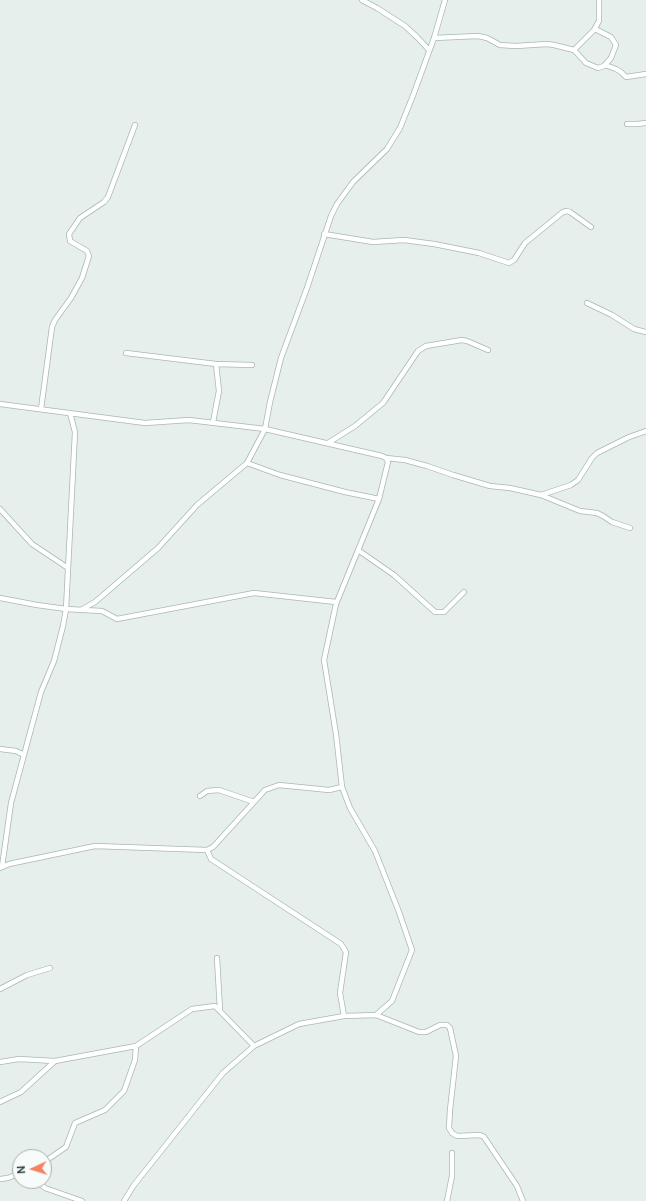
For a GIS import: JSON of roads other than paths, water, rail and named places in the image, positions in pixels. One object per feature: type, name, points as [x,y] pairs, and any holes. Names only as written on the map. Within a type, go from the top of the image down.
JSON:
[{"type":"street","points":[[362,0],[405,26],[418,37],[429,50]]},
{"type":"street","points":[[81,610],[95,602],[158,548],[197,505],[247,463],[265,429],[270,402],[282,358],[331,216],[345,192],[353,182],[387,149],[392,142],[405,117],[434,38],[445,0]]},
{"type":"street","points":[[574,50],[595,29],[599,21],[600,0]]},
{"type":"street","points":[[434,38],[478,36],[487,38],[500,45],[516,46],[547,44],[574,50],[580,58],[598,68],[605,65],[614,53],[616,45],[611,37],[595,29]]},
{"type":"street","points":[[605,65],[616,68],[626,77],[646,74]]},
{"type":"street","points":[[627,124],[646,123]]},
{"type":"street","points":[[41,409],[52,327],[82,278],[89,256],[87,251],[70,241],[69,234],[80,218],[104,202],[108,197],[135,125]]},
{"type":"street","points":[[324,234],[373,242],[404,240],[434,244],[479,253],[509,263],[514,260],[525,243],[563,212],[570,212],[591,228]]},
{"type":"street","points":[[588,303],[612,315],[634,329],[646,332]]},
{"type":"street","points":[[328,443],[355,426],[383,403],[418,350],[426,346],[462,340],[467,340],[488,350]]},
{"type":"street","points":[[126,353],[216,364],[252,365]]},
{"type":"street","points":[[213,422],[219,391],[216,364]]},
{"type":"street","points":[[0,404],[145,423],[189,420],[265,429],[386,458],[405,460],[490,486],[510,488],[541,495],[580,511],[597,513],[612,522],[630,528]]},
{"type":"street","points":[[70,413],[76,432],[66,609],[54,661],[41,692],[24,755],[12,803],[1,867],[95,846],[207,850],[213,847],[265,790],[279,785],[328,790],[342,787]]},
{"type":"street","points":[[541,495],[571,485],[578,480],[592,458],[597,454],[629,437],[646,431]]},
{"type":"street","points":[[376,1015],[392,1001],[412,950],[400,912],[375,851],[350,808],[342,787],[336,734],[324,660],[336,602],[379,499],[388,462],[386,458]]},
{"type":"street","points":[[247,463],[280,475],[345,492],[379,499]]},
{"type":"street","points":[[0,509],[32,544],[68,568]]},
{"type":"street","points":[[358,550],[394,575],[435,612],[444,612],[464,592]]},
{"type":"street","points":[[0,598],[66,609],[102,611],[117,619],[254,593],[336,602]]},
{"type":"street","points":[[0,749],[24,755]]},
{"type":"street","points":[[200,796],[207,792],[219,790],[254,802]]},
{"type":"street","points":[[207,850],[211,859],[341,944],[346,952],[340,993],[344,1016]]},
{"type":"street","points":[[217,958],[220,1010]]},
{"type":"street","points":[[0,989],[27,975],[50,968]]},
{"type":"street","points":[[0,1062],[19,1059],[55,1061],[136,1046],[192,1009],[215,1006],[254,1046]]},
{"type":"street","points":[[124,1201],[134,1185],[224,1073],[254,1046],[299,1024],[344,1016],[376,1015],[419,1032],[426,1032],[440,1025],[446,1025],[450,1028],[456,1056],[449,1128],[456,1136],[484,1137],[517,1186],[523,1201]]},
{"type":"street","points":[[52,1157],[66,1147],[75,1123],[105,1110],[124,1092],[135,1060],[136,1046]]},
{"type":"street","points":[[0,1102],[21,1092],[55,1061]]},
{"type":"street","points":[[447,1201],[452,1176],[452,1153]]},
{"type":"street","points":[[0,1179],[12,1177]]},
{"type":"street","points":[[48,1189],[82,1201]]}]
